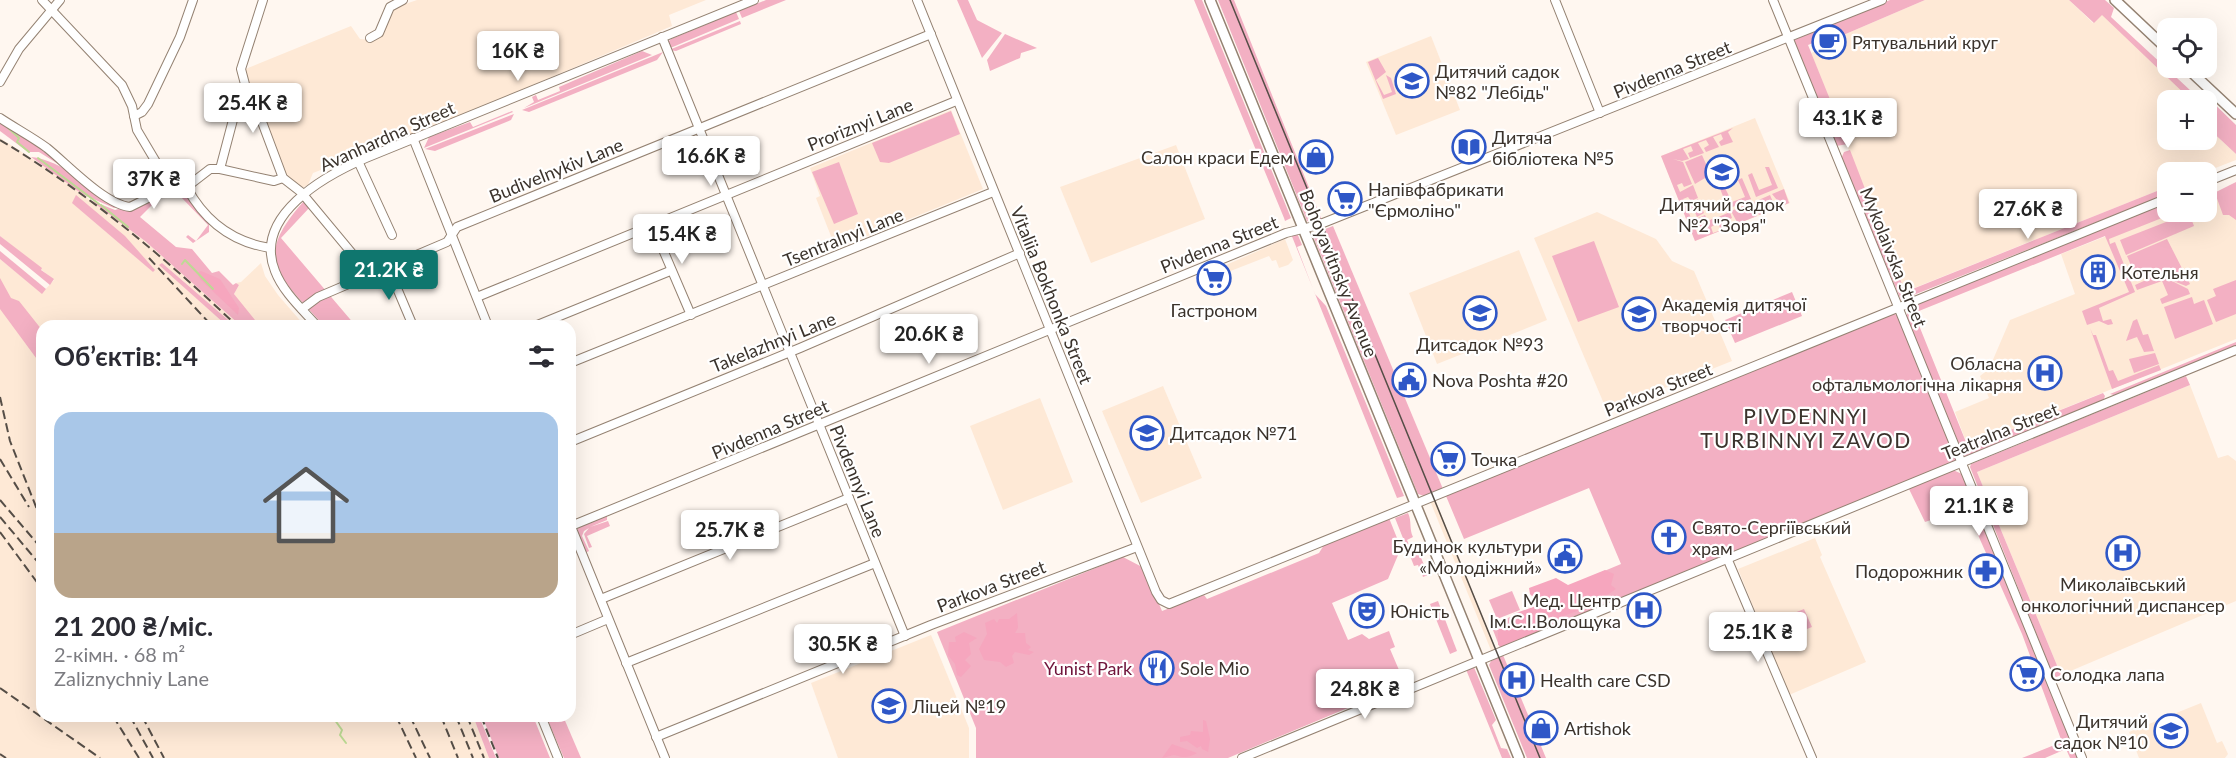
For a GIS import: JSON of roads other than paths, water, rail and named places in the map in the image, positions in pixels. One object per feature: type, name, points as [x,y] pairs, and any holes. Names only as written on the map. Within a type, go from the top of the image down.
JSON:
[{"type":"main road","name":"Bohoyavltnsky Avenue","points":[[1210,0],[1520,758]]},
{"type":"main road","points":[[2115,0],[2157,40]]},
{"type":"main road","points":[[2198,78],[2236,114]]},
{"type":"street","points":[[42,0],[119,80],[129,96],[138,133],[156,162],[168,190]]},
{"type":"street","points":[[0,82],[14,56],[60,0]]},
{"type":"street","points":[[134,116],[142,112],[148,104],[182,33],[194,0]]},
{"type":"street","points":[[263,0],[241,71],[249,93],[283,178],[299,190],[351,249],[370,275]]},
{"type":"street","points":[[369,38],[379,33],[390,7],[403,0]]},
{"type":"street","name":"Avanhardna Street","points":[[270,248],[277,225],[303,197],[320,182],[358,161],[754,0]]},
{"type":"street","name":"Vitaliia Bokhonka Street","points":[[917,0],[1137,547],[1161,600]]},
{"type":"street","points":[[1555,0],[1600,113]]},
{"type":"street","name":"Mykolaivska Street","points":[[1773,0],[2082,758]]},
{"type":"street","name":"Pivdenna Street","points":[[576,523],[819,425],[1050,328],[1790,39],[1882,0]]},
{"type":"street","name":"Budivelnykiv Lane","points":[[302,309],[314,299],[447,242],[457,227],[931,34]]},
{"type":"street","name":"Pivdennyi Lane","points":[[662,37],[905,636]]},
{"type":"street","points":[[220,169],[239,97],[249,93]]},
{"type":"street","name":"Proriznyi Lane","points":[[477,297],[956,101]]},
{"type":"street","points":[[0,118],[52,153],[72,172],[124,206],[134,206],[162,191],[187,188],[209,170],[220,169],[270,181],[283,178]]},
{"type":"street","points":[[413,138],[486,320]]},
{"type":"street","points":[[358,161],[392,235]]},
{"type":"street","points":[[2217,178],[2236,170]]},
{"type":"street","points":[[187,188],[202,213],[216,225],[254,245],[270,248],[277,275],[312,320]]},
{"type":"street","name":"Tsentralnyi Lane","points":[[576,361],[993,192]]},
{"type":"street","name":"Parkova Street","points":[[1161,600],[1168,604],[1174,603],[2157,202]]},
{"type":"street","points":[[651,224],[691,315]]},
{"type":"street","name":"Takelazhnyi Lane","points":[[576,440],[1020,253]]},
{"type":"street","points":[[388,267],[410,320]]},
{"type":"street","points":[[550,320],[670,271]]},
{"type":"street","name":"Teatralna Street","points":[[1242,758],[2236,350]]},
{"type":"street","points":[[601,599],[849,498]]},
{"type":"street","points":[[576,537],[665,758]]},
{"type":"street","name":"Parkova Street","points":[[656,737],[905,636],[1137,547]]},
{"type":"street","points":[[1727,558],[1812,758]]},
{"type":"street","points":[[626,663],[875,563]]},
{"type":"street","points":[[576,632],[608,619]]},
{"type":"street","points":[[543,722],[558,758]]},
{"type":"waterway","points":[[5,125],[19,138],[17,142],[29,152]]},
{"type":"waterway","points":[[38,158],[99,204]]},
{"type":"waterway","points":[[101,205],[128,227]]},
{"type":"waterway","points":[[182,264],[185,260],[213,289]]},
{"type":"waterway","points":[[336,722],[342,730],[340,735],[346,743]]},
{"type":"tram line","points":[[1230,0],[1540,758]]},
{"type":"railway","points":[[0,140],[63,181],[124,227],[230,320]]},
{"type":"railway","points":[[149,258],[206,320]]},
{"type":"railway","points":[[0,397],[10,441],[36,507]]},
{"type":"railway","points":[[0,459],[29,507]]},
{"type":"railway","points":[[0,500],[36,542]]},
{"type":"railway","points":[[0,517],[36,560]]},
{"type":"railway","points":[[0,532],[36,581]]},
{"type":"railway","points":[[0,688],[36,713]]},
{"type":"railway","points":[[49,722],[100,758]]},
{"type":"railway","points":[[117,722],[139,758]]},
{"type":"railway","points":[[133,722],[153,758]]},
{"type":"railway","points":[[145,722],[164,758]]},
{"type":"railway","points":[[399,722],[416,758]]},
{"type":"railway","points":[[413,722],[430,758]]},
{"type":"railway","points":[[443,722],[458,758]]},
{"type":"railway","points":[[458,722],[473,758]]},
{"type":"railway","points":[[469,722],[484,758]]},
{"type":"railway","points":[[483,722],[498,758]]},
{"type":"railway","points":[[0,754],[6,758]]},
{"type":"place","name":"Рятувальний круг","points":[[1829,42]]},
{"type":"place","name":"Дитячий садок №82 \"Лебідь\"","points":[[1412,81]]},
{"type":"place","name":"Дитяча бібліотека №5","points":[[1469,147]]},
{"type":"place","name":"Салон краси Едем","points":[[1316,157]]},
{"type":"place","name":"Дитячий садок №2 \"Зоря\"","points":[[1722,172]]},
{"type":"place","name":"Напівфабрикати \"Єрмоліно\"","points":[[1345,199]]},
{"type":"place","name":"Котельня","points":[[2098,272]]},
{"type":"place","name":"Гастроном","points":[[1214,278]]},
{"type":"place","name":"Дитсадок №93","points":[[1480,313]]},
{"type":"place","name":"Академія дитячої творчості","points":[[1639,314]]},
{"type":"place","name":"Обласна офтальмологічна лікарня","points":[[2045,373]]},
{"type":"place","name":"Nova Poshta #20","points":[[1409,380]]},
{"type":"place","name":"Дитсадок №71","points":[[1147,433]]},
{"type":"place","name":"Точка","points":[[1448,459]]},
{"type":"place","name":"Свято-Сергіївський храм","points":[[1669,537]]},
{"type":"place","name":"Миколаївський онкологічний диспансер","points":[[2123,553]]},
{"type":"place","name":"Будинок культури «Молодіжний»","points":[[1565,556]]},
{"type":"place","name":"Подорожник","points":[[1986,571]]},
{"type":"place","name":"Мед. Центр Ім.С.І.Волощука","points":[[1644,610]]},
{"type":"place","name":"Юність","points":[[1367,611]]},
{"type":"place","name":"Sole Mio","points":[[1157,668]]},
{"type":"place","name":"Солодка лапа","points":[[2027,674]]},
{"type":"place","name":"Health care CSD","points":[[1517,680]]},
{"type":"place","name":"Ліцей №19","points":[[889,706]]},
{"type":"place","name":"Artishok","points":[[1541,728]]},
{"type":"place","name":"Дитячий садок №10","points":[[2171,731]]},
{"type":"district","name":"PIVDENNYI TURBINNYI ZAVOD","points":[[1806,427]]},
{"type":"park label","name":"Yunist Park","points":[[1088,668]]}]
